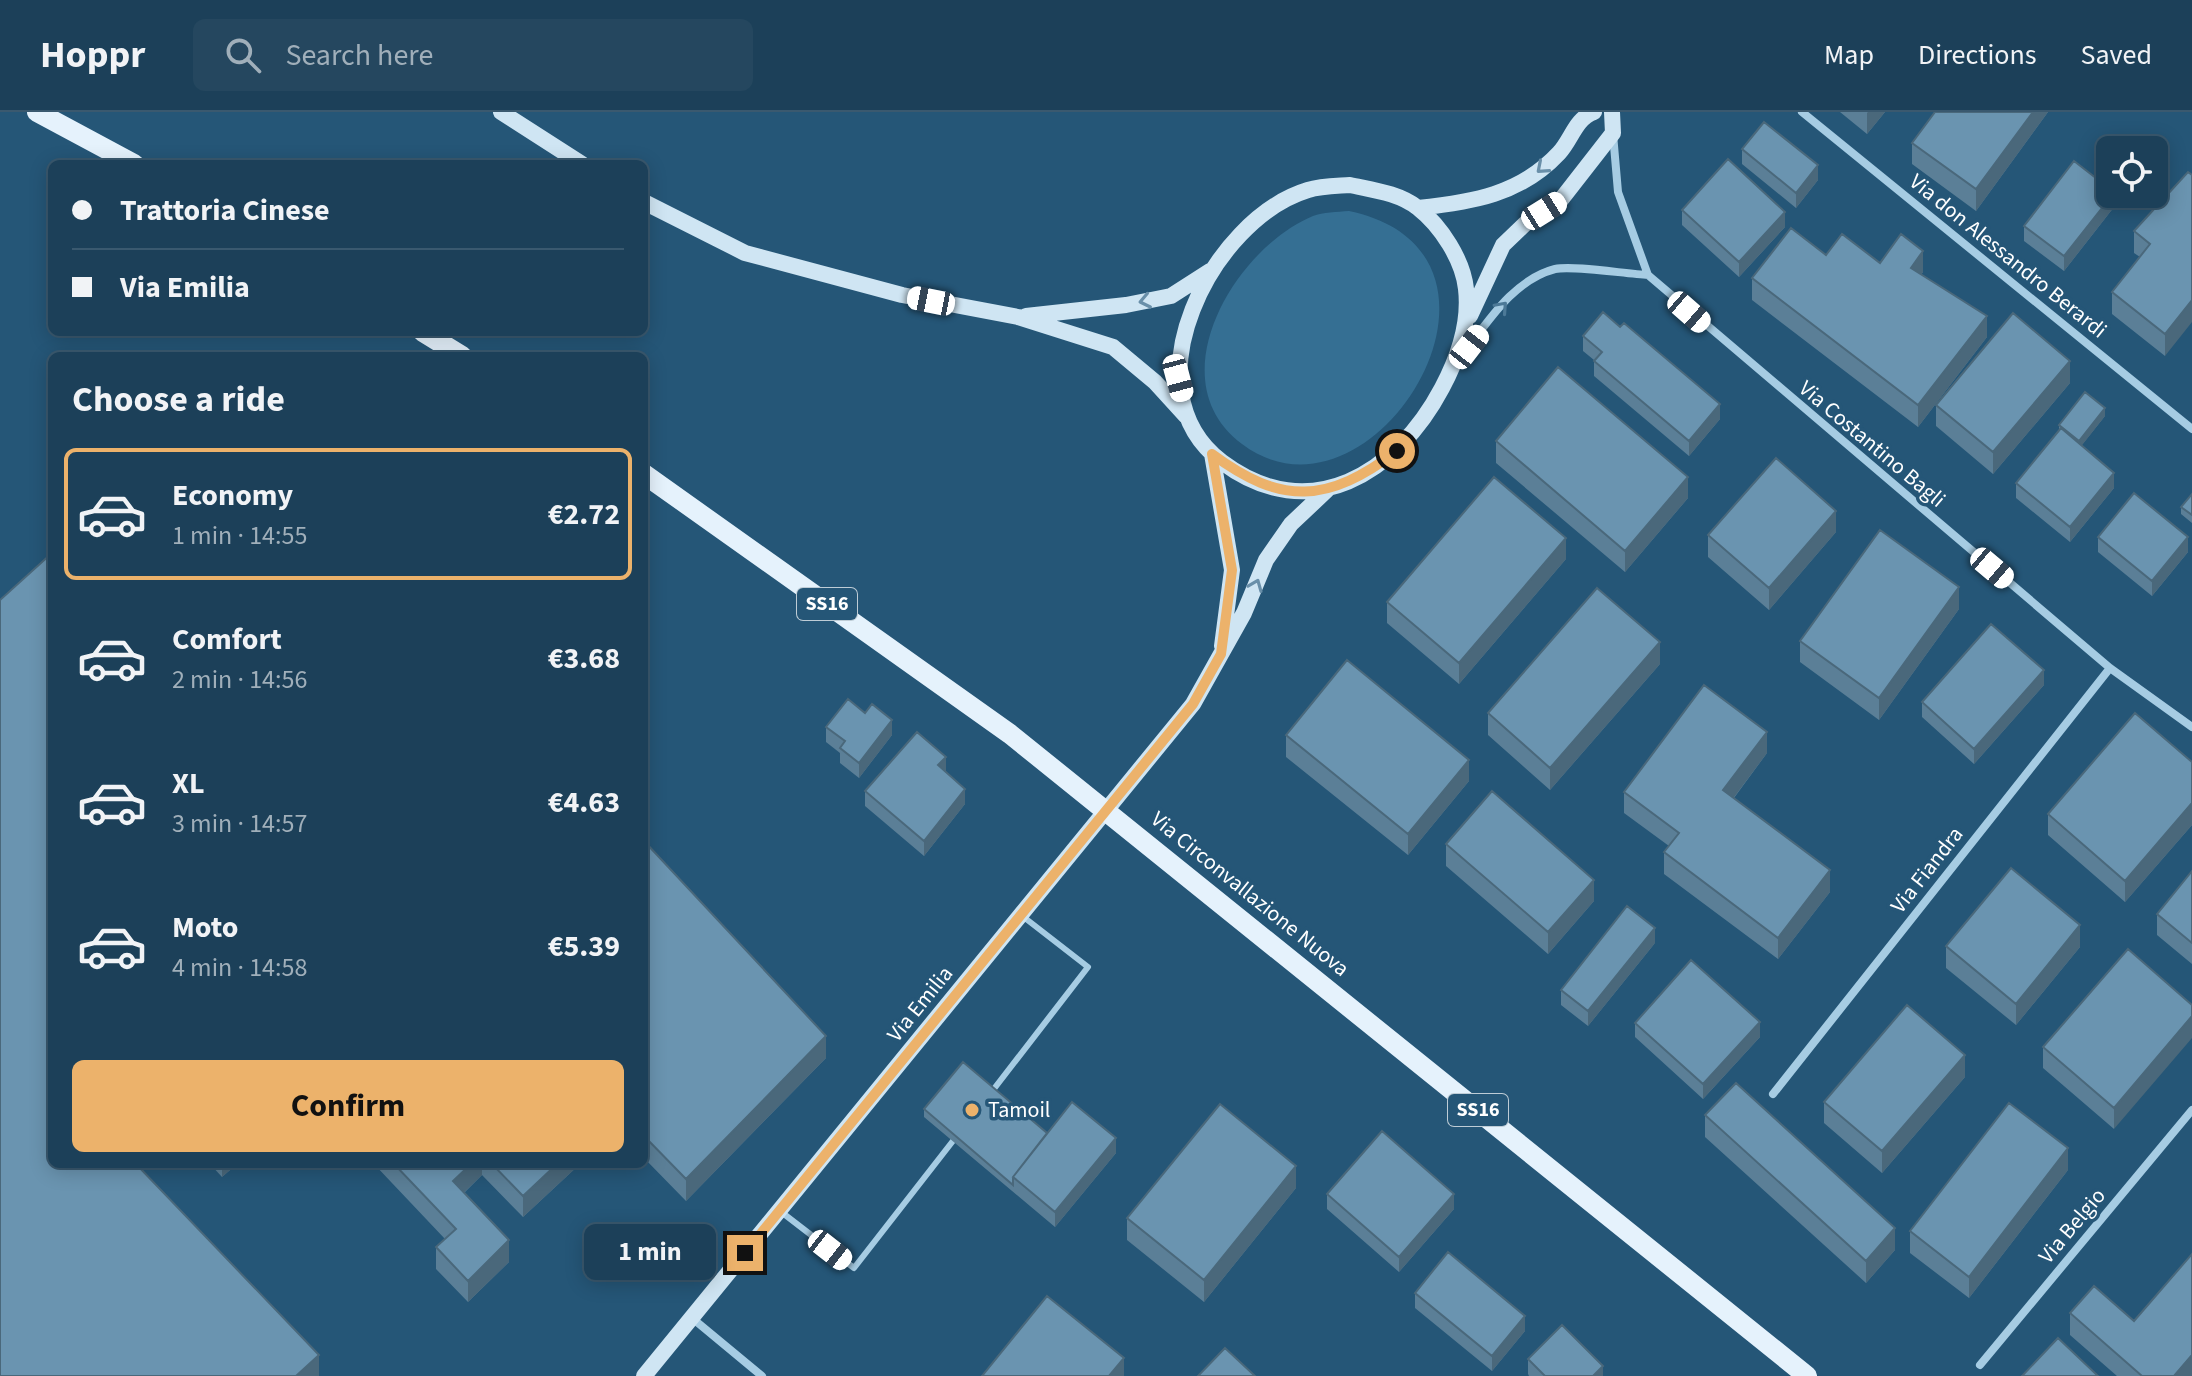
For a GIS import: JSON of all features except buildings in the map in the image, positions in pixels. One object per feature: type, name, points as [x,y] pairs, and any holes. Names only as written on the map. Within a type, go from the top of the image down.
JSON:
[{"type":"main road","points":[[37,112],[127,160]]},
{"type":"main road","points":[[501,112],[576,160]]},
{"type":"main road","points":[[1418,208],[1489,198],[1527,181],[1560,152],[1583,116],[1594,112]]},
{"type":"main road","points":[[648,204],[745,253],[902,295],[1018,317],[1113,347],[1155,382],[1189,419],[1212,454],[1245,479],[1285,491],[1327,490],[1365,475],[1397,451],[1429,413],[1453,367],[1465,329],[1503,245],[1528,221],[1560,201],[1613,133],[1612,112]]},
{"type":"main road","points":[[1189,419],[1178,378],[1181,338],[1195,301],[1215,268],[1243,234],[1272,209],[1307,190],[1350,185],[1391,194],[1418,208],[1452,247],[1466,288],[1465,329]]},
{"type":"main road","points":[[1018,317],[1126,305],[1171,296],[1215,268]]},
{"type":"main road","points":[[430,336],[456,352]]},
{"type":"main road","name":"Via Emilia","points":[[1212,454],[1232,570],[1221,654]]},
{"type":"main road","name":"Via Circonvallazione Nuova","points":[[648,477],[1010,734],[1807,1376]]},
{"type":"main road","name":"Via Emilia","points":[[644,1376],[1193,704],[1244,613],[1266,560],[1291,524],[1327,490]]},
{"type":"street","name":"Via don Alessandro Berardi","points":[[1802,112],[2192,429]]},
{"type":"street","name":"Via Costantino Bagli","points":[[1613,133],[1618,192],[1648,275],[2110,668],[2192,727]]},
{"type":"street","points":[[1453,367],[1501,307],[1527,282],[1556,269],[1648,275]]},
{"type":"street","name":"Via Fiandra","points":[[1773,1094],[2110,668]]},
{"type":"street","name":"Via Belgio","points":[[1980,1365],[2192,1110]]},
{"type":"street","points":[[692,1318],[762,1376]]},
{"type":"lane","points":[[981,1105],[1088,967],[1021,915]]},
{"type":"lane","points":[[780,1211],[854,1268],[961,1130]]},
{"type":"shaded area","points":[[1349,211],[1407,237],[1435,279],[1438,329],[1420,380],[1386,425],[1342,455],[1292,464],[1242,444],[1217,417],[1206,386],[1206,352],[1216,318],[1234,285],[1257,256],[1284,232],[1313,216]]},
{"type":"place","name":"Tamoil","points":[[972,1110]]},
{"type":"route","points":[[745,1253],[1193,704],[1221,654],[1232,570],[1212,454],[1245,479],[1285,491],[1327,490],[1365,475],[1397,451]]}]
